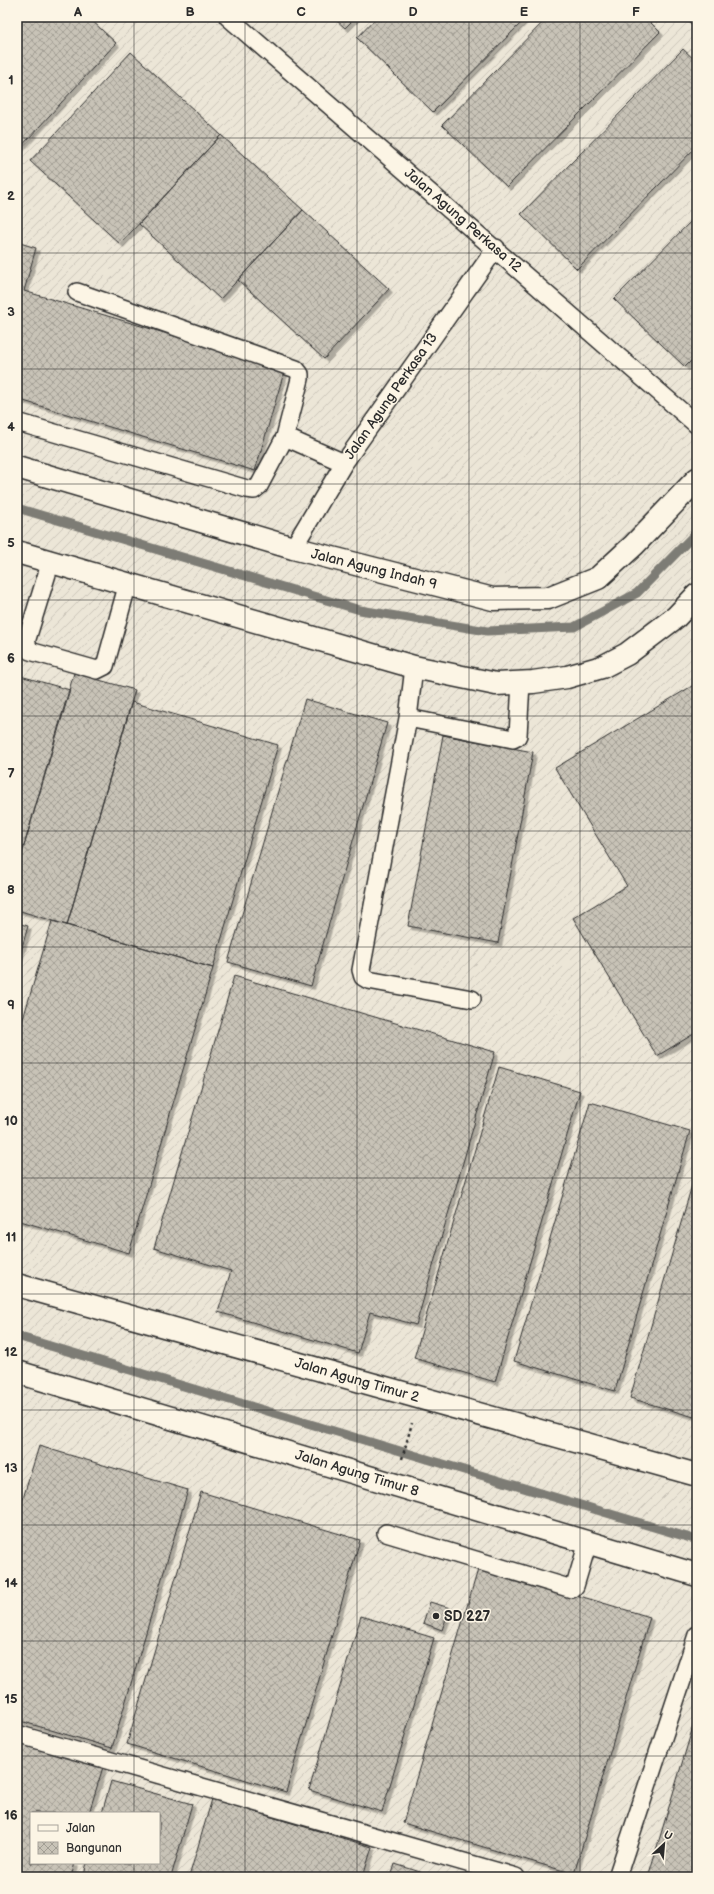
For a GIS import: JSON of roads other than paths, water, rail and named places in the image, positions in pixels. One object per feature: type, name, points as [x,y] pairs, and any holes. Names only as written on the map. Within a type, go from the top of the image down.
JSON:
[{"type":"street","name":"Jalan Agung Indah 9","points":[[17,467],[293,548],[494,599],[548,598],[598,578],[634,545],[697,479]]},
{"type":"street","points":[[17,552],[414,667],[496,684],[521,683],[567,677],[602,667],[627,654],[676,617],[697,595]]},
{"type":"street","name":"Jalan Agung Timur 2","points":[[17,1284],[697,1475]]},
{"type":"street","name":"Jalan Agung Timur 8","points":[[17,1372],[697,1575]]},
{"type":"lane","name":"Jalan Agung Perkasa 12","points":[[228,17],[496,248],[697,425]]},
{"type":"lane","name":"Jalan Agung Perkasa 13","points":[[293,548],[344,463],[496,248]]},
{"type":"lane","points":[[17,422],[254,490],[259,486],[285,437],[300,379],[300,374],[296,369],[78,292]]},
{"type":"lane","points":[[285,437],[344,463]]},
{"type":"lane","points":[[51,561],[26,642],[30,651],[97,670],[105,666],[128,584]]},
{"type":"lane","points":[[414,667],[408,718],[361,970],[363,977],[368,980],[472,998]]},
{"type":"lane","points":[[408,718],[513,739],[518,735],[521,683]]},
{"type":"lane","points":[[386,1533],[572,1589],[575,1586],[588,1542]]},
{"type":"lane","points":[[617,1877],[697,1635]]},
{"type":"lane","points":[[17,1734],[516,1877]]},
{"type":"waterway","points":[[17,508],[360,610],[487,631],[574,627],[637,593],[697,532]]},
{"type":"waterway","points":[[17,1336],[697,1540]]},
{"type":"place","name":"SD 227","points":[[436,1616]]}]
